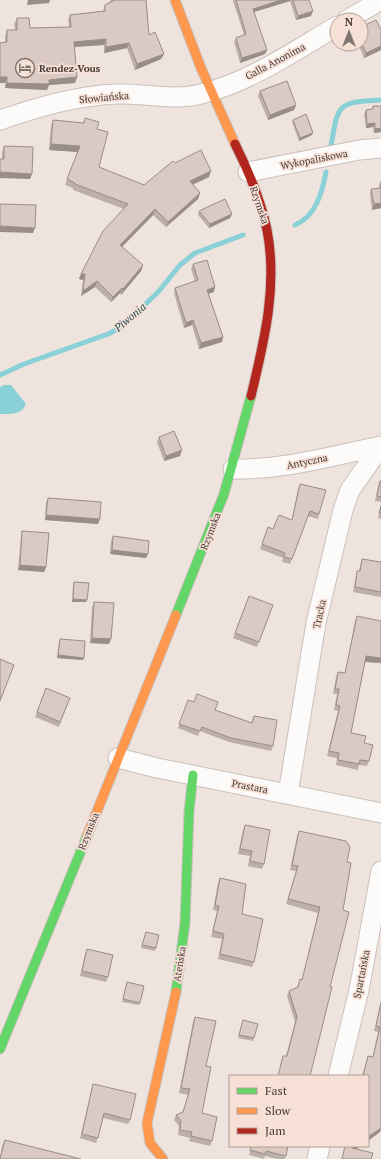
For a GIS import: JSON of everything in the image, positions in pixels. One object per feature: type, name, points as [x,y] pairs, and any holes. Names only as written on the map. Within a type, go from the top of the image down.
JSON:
[{"type":"main road","name":"Rzymska","points":[[0,1049],[212,528],[233,469],[269,314],[272,286],[272,259],[268,231],[261,204],[211,91],[175,0]]},
{"type":"main road","name":"Ateńska","points":[[163,1159],[152,1150],[147,1137],[147,1123],[181,961],[185,922],[188,802],[192,775]]},
{"type":"street","points":[[361,12],[381,0]]},
{"type":"street","name":"Galla Anonima","points":[[211,91],[269,66],[329,31]]},
{"type":"street","name":"Słowiańska","points":[[0,120],[56,102],[115,94],[189,96],[211,91]]},
{"type":"street","name":"Wykopaliskowa","points":[[248,172],[359,150],[381,148]]},
{"type":"street","name":"Antyczna","points":[[233,469],[261,470],[381,446]]},
{"type":"street","name":"Tracka","points":[[288,794],[316,623],[343,510],[350,490],[381,446]]},
{"type":"street","name":"Prastara","points":[[118,758],[192,775],[381,813]]},
{"type":"street","name":"Spartańska","points":[[338,1075],[359,990],[381,871]]},
{"type":"street","points":[[317,1159],[320,1147]]},
{"type":"water","points":[[4,385],[11,385],[26,404],[19,412],[0,414],[0,387]]},
{"type":"building","points":[[113,0],[146,0],[149,35],[155,32],[164,54],[137,64],[129,43],[106,47],[106,39],[74,42],[77,77],[49,80],[49,84],[7,83],[7,77],[0,77],[0,43],[7,42],[7,30],[17,30],[17,18],[29,18],[30,28],[71,27],[70,15],[105,11],[105,5]]},
{"type":"building","points":[[236,0],[281,0],[253,9],[267,50],[242,58],[236,38],[246,34]]},
{"type":"building","points":[[293,0],[309,0],[313,11],[298,16]]},
{"type":"building","points":[[376,20],[381,30],[381,46],[369,52],[369,23]]},
{"type":"building","points":[[287,81],[296,105],[270,115],[260,91]]},
{"type":"building","points":[[373,106],[381,106],[381,128],[375,129],[375,123],[367,124],[366,110],[373,109]]},
{"type":"building","points":[[306,114],[313,133],[300,138],[293,120]]},
{"type":"building","points":[[85,118],[99,122],[97,129],[108,132],[99,167],[144,185],[173,161],[175,163],[201,150],[211,171],[190,181],[200,193],[168,222],[155,209],[120,245],[143,265],[123,289],[122,288],[113,297],[97,281],[83,291],[85,274],[81,274],[103,231],[128,204],[75,184],[67,179],[80,146],[51,144],[53,120],[84,123]]},
{"type":"building","points":[[4,146],[33,147],[32,174],[0,172],[0,159],[4,159]]},
{"type":"building","points":[[381,188],[381,203],[374,204],[371,189]]},
{"type":"building","points":[[225,199],[232,214],[210,224],[199,211]]},
{"type":"building","points":[[0,204],[36,205],[35,228],[0,226]]},
{"type":"building","points":[[207,260],[215,287],[207,290],[223,337],[201,343],[193,320],[186,323],[175,288],[198,280],[193,264]]},
{"type":"building","points":[[174,431],[182,450],[166,456],[159,437]]},
{"type":"building","points":[[381,481],[381,497],[377,496]]},
{"type":"building","points":[[300,484],[326,490],[319,514],[310,511],[292,559],[284,557],[285,553],[262,544],[268,527],[273,529],[279,515],[292,520]]},
{"type":"building","points":[[48,498],[101,502],[100,519],[46,515]]},
{"type":"building","points":[[22,531],[49,533],[46,567],[20,565]]},
{"type":"building","points":[[113,536],[149,541],[148,554],[112,550]]},
{"type":"building","points":[[362,559],[381,562],[381,592],[355,587],[357,571],[360,571]]},
{"type":"building","points":[[74,582],[89,583],[87,600],[73,599]]},
{"type":"building","points":[[249,596],[273,605],[259,642],[235,633]]},
{"type":"building","points":[[94,602],[114,603],[111,639],[92,638]]},
{"type":"building","points":[[357,616],[381,621],[381,658],[366,656],[351,733],[366,736],[364,743],[373,745],[369,761],[360,760],[359,764],[338,760],[339,753],[329,751],[340,706],[336,705],[339,689],[335,689],[338,672],[345,673]]},
{"type":"building","points":[[60,639],[85,641],[84,658],[58,655]]},
{"type":"building","points":[[0,659],[14,665],[0,701]]},
{"type":"building","points":[[46,688],[70,698],[60,722],[37,712]]},
{"type":"building","points":[[197,694],[218,702],[215,710],[252,723],[254,716],[277,720],[273,746],[231,738],[202,727],[200,731],[179,724],[188,700],[194,702]]},
{"type":"building","points":[[245,825],[270,830],[264,864],[250,861],[252,851],[240,849]]},
{"type":"building","points":[[299,831],[346,841],[350,847],[347,862],[351,863],[343,910],[349,912],[310,1075],[278,1075],[283,1056],[287,1056],[297,1017],[289,991],[298,987],[300,979],[302,980],[320,907],[288,899],[298,866],[292,865]]},
{"type":"building","points":[[220,878],[246,884],[242,914],[263,919],[254,962],[220,954],[224,934],[213,931],[219,906],[215,905]]},
{"type":"building","points":[[146,932],[159,935],[156,948],[142,945]]},
{"type":"building","points":[[87,949],[113,955],[108,977],[82,971]]},
{"type":"building","points":[[127,982],[144,986],[140,1003],[123,999]]},
{"type":"building","points":[[381,1003],[381,1128],[369,1136],[369,1075],[363,1075],[368,1056],[373,1057],[380,1027],[376,1026]]},
{"type":"building","points":[[195,1017],[216,1021],[206,1066],[211,1067],[202,1113],[217,1117],[212,1141],[191,1136],[192,1132],[180,1130],[181,1121],[176,1115],[183,1112],[190,1089],[181,1088]]},
{"type":"building","points":[[243,1020],[258,1024],[254,1038],[239,1035]]},
{"type":"building","points":[[93,1084],[136,1094],[130,1120],[104,1113],[98,1138],[82,1134]]},
{"type":"building","points":[[5,1140],[81,1159],[0,1159]]},
{"type":"building","points":[[251,1147],[288,1147],[286,1156],[266,1151],[265,1154],[250,1150]]},
{"type":"building","points":[[345,1147],[354,1147],[352,1148],[373,1153],[371,1159],[342,1159]]},
{"type":"waterway","name":"Piwonia","points":[[331,146],[336,121],[342,108],[348,104],[356,102],[381,100]]},
{"type":"waterway","name":"Piwonia","points":[[295,225],[302,221],[313,210],[320,196],[326,172]]},
{"type":"waterway","name":"Piwonia","points":[[0,375],[24,364],[108,334],[122,327],[159,291],[180,265],[195,253],[243,235]]},
{"type":"traffic: fast","points":[[176,615],[224,494],[251,396]]},
{"type":"traffic: fast","points":[[176,992],[185,923],[189,812],[193,775]]},
{"type":"traffic: fast","points":[[0,1049],[87,836]]},
{"type":"traffic: slow","points":[[175,0],[201,68],[235,144]]},
{"type":"traffic: slow","points":[[87,836],[176,615]]},
{"type":"traffic: slow","points":[[163,1159],[150,1143],[147,1123],[176,992]]},
{"type":"traffic: jam","points":[[235,144],[258,197],[267,230],[270,251],[271,272],[268,314],[261,355],[251,396]]},
{"type":"place","name":"Rendez-Vous","points":[[25,68]]}]
